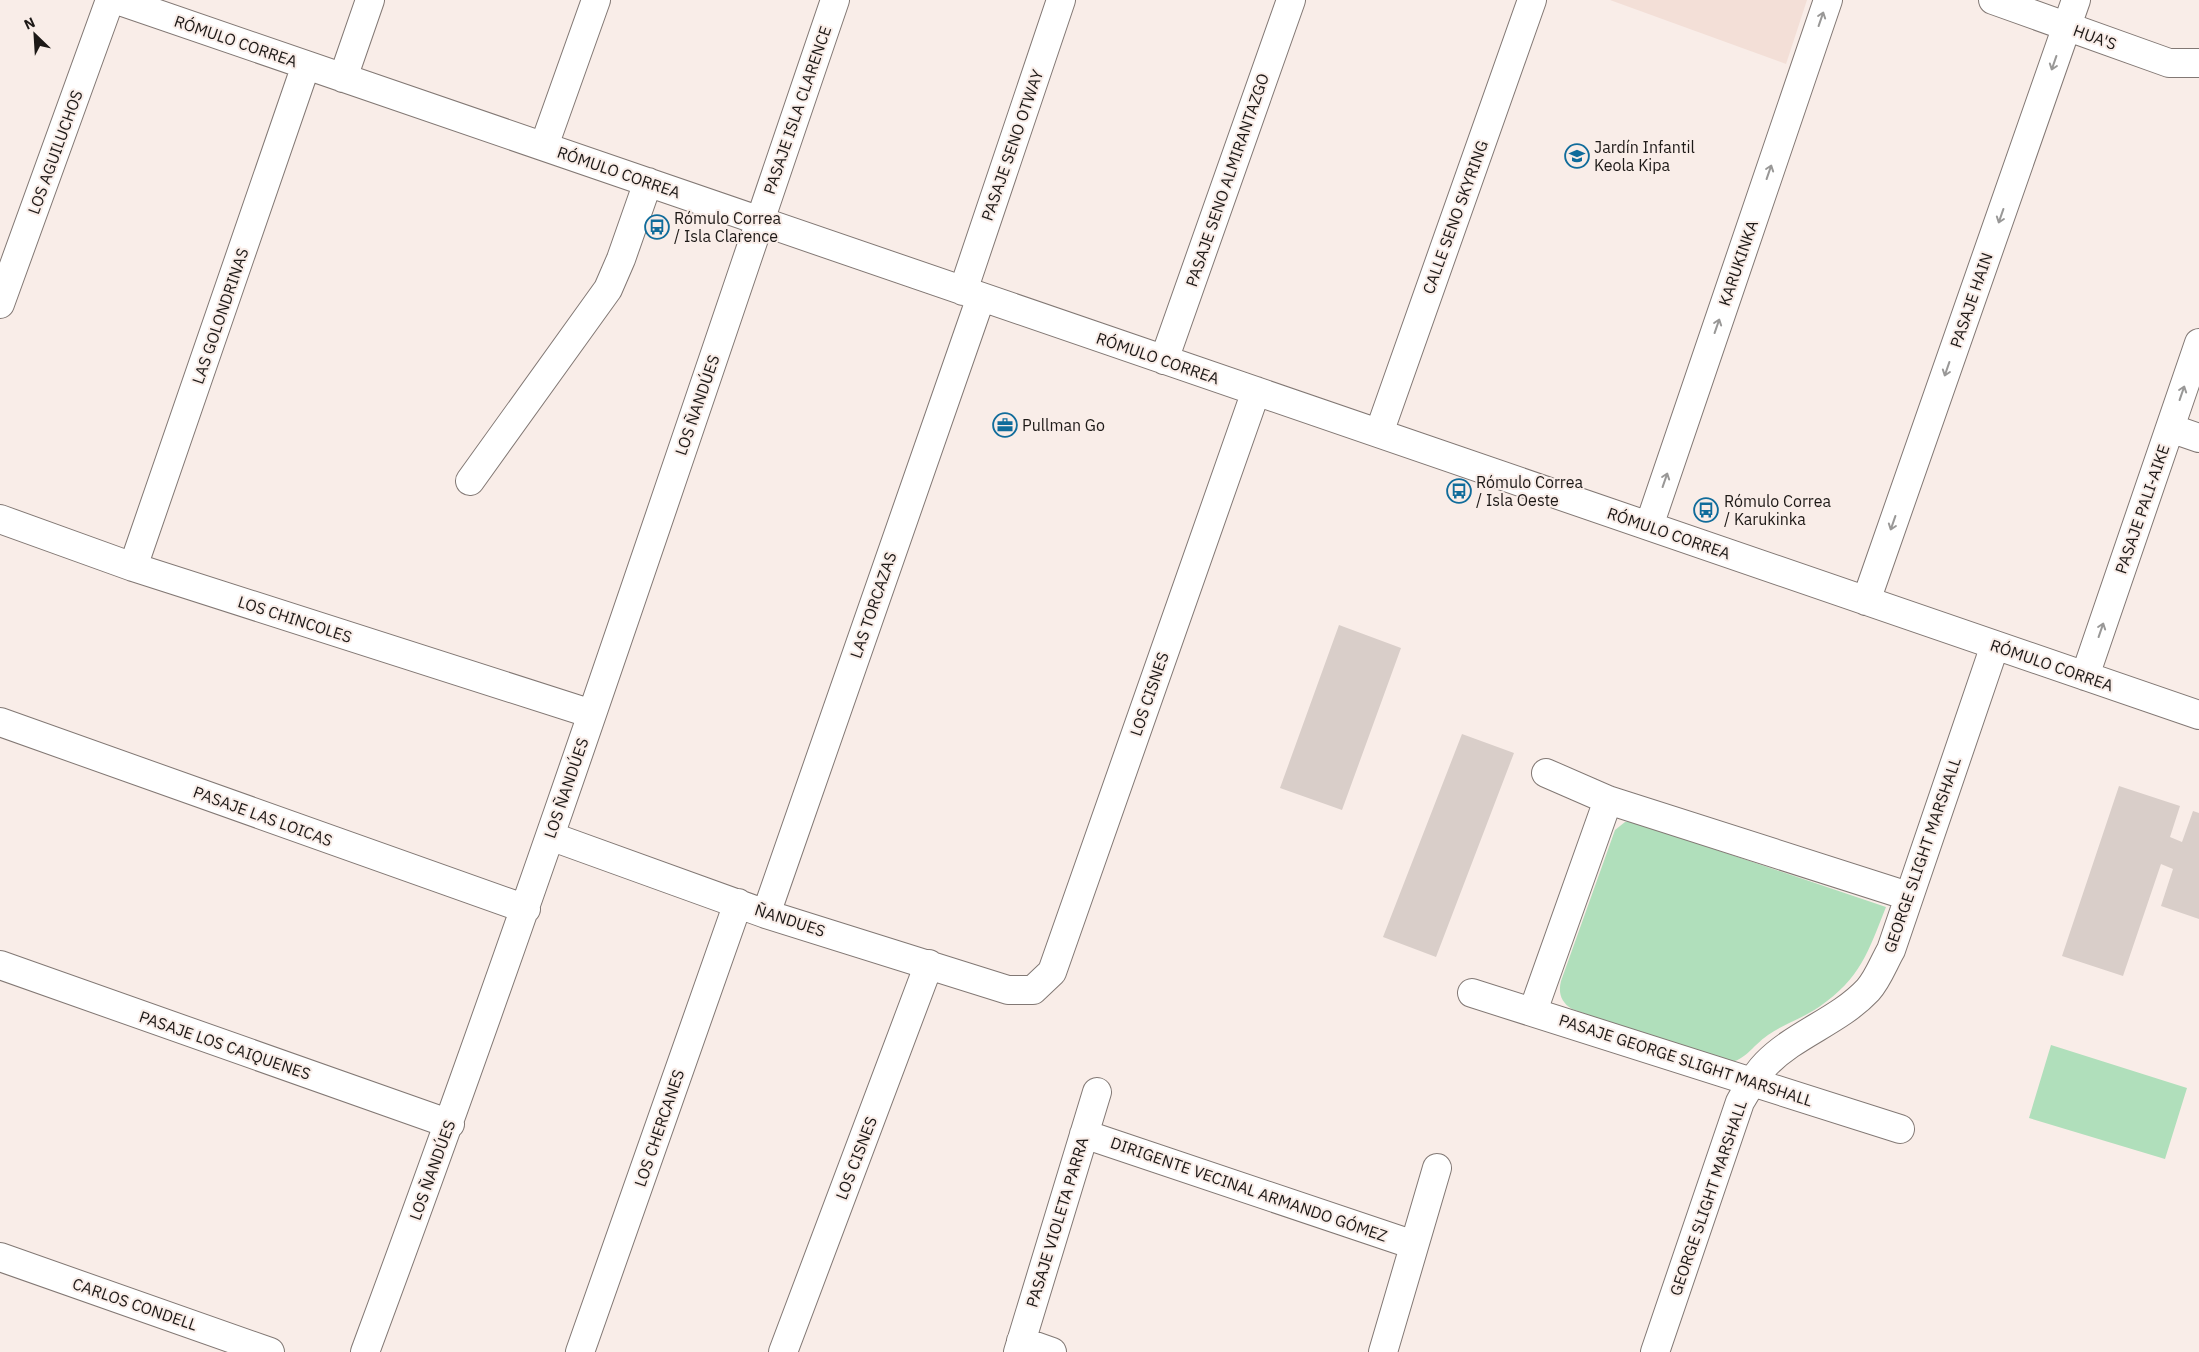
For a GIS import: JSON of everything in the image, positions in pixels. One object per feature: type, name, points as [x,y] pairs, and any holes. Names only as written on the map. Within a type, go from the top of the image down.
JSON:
[{"type":"street","name":"LOS AGUILUCHOS","points":[[0,304],[110,0]]},
{"type":"street","name":"RÓMULO CORREA","points":[[117,0],[2199,715]]},
{"type":"street","points":[[343,78],[370,0]]},
{"type":"street","points":[[544,146],[596,0]]},
{"type":"street","name":"PASAJE ISLA CLARENCE","points":[[760,221],[834,0]]},
{"type":"street","name":"PASAJE SENO OTWAY","points":[[972,294],[1061,0]]},
{"type":"street","name":"PASAJE SENO ALMIRANTAZGO","points":[[1164,360],[1290,0]]},
{"type":"street","name":"CALLE SENO SKYRING","points":[[1379,433],[1532,0]]},
{"type":"street","name":"KARUKINKA","points":[[1649,526],[1828,0]]},
{"type":"street","name":"HUA'S","points":[[1993,0],[2169,63],[2199,63]]},
{"type":"street","name":"PASAJE HAIN","points":[[1866,601],[2076,0]]},
{"type":"street","name":"LAS GOLONDRINAS","points":[[133,567],[306,65]]},
{"type":"street","points":[[470,481],[608,289],[621,260],[648,182]]},
{"type":"street","name":"LOS ÑANDÚES","points":[[365,1352],[450,1124],[526,909],[760,221]]},
{"type":"street","name":"LAS TORCAZAS","points":[[766,914],[972,294]]},
{"type":"street","name":"PASAJE PALI-AIKE","points":[[2085,676],[2199,343]]},
{"type":"street","name":"LOS CISNES","points":[[1033,990],[1052,972],[1256,391]]},
{"type":"street","points":[[2170,428],[2199,438]]},
{"type":"street","name":"LOS CHINCOLES","points":[[0,519],[133,567],[592,714]]},
{"type":"street","name":"GEORGE SLIGHT MARSHALL","points":[[1655,1352],[1740,1102],[1752,1081],[1766,1063],[1797,1040],[1838,1016],[1869,988],[1891,950],[1995,645]]},
{"type":"street","name":"PASAJE LAS LOICAS","points":[[0,722],[526,909]]},
{"type":"street","points":[[1546,772],[1608,800],[1908,896]]},
{"type":"street","points":[[1533,1011],[1608,800]]},
{"type":"street","name":"ÑANDUES","points":[[550,836],[766,914],[1008,990],[1033,990]]},
{"type":"street","name":"LOS CHERCANES","points":[[580,1352],[738,903]]},
{"type":"street","name":"LOS CISNES","points":[[783,1352],[929,964]]},
{"type":"street","name":"PASAJE LOS CAIQUENES","points":[[0,965],[450,1124]]},
{"type":"street","name":"PASAJE GEORGE SLIGHT MARSHALL","points":[[1472,993],[1900,1129]]},
{"type":"street","name":"PASAJE VIOLETA PARRA","points":[[1020,1347],[1097,1092]]},
{"type":"street","name":"DIRIGENTE VECINAL ARMANDO GÓMEZ","points":[[1084,1134],[1414,1245]]},
{"type":"street","points":[[1383,1352],[1437,1168]]},
{"type":"street","name":"CARLOS CONDELL","points":[[0,1257],[270,1352]]},
{"type":"street","points":[[1020,1347],[1052,1352]]},
{"type":"shaded area","points":[[1610,0],[1807,0],[1786,64]]},
{"type":"green space","points":[[1631,821],[1886,907],[1862,963],[1845,985],[1819,1007],[1768,1035],[1748,1053],[1731,1062],[1724,1063],[1572,1009],[1561,997],[1561,981],[1615,830],[1625,822]]},
{"type":"green space","points":[[2051,1045],[2187,1088],[2165,1159],[2029,1118]]},
{"type":"building","points":[[1339,625],[1401,648],[1342,810],[1280,788]]},
{"type":"building","points":[[1462,734],[1514,753],[1436,957],[1383,937]]},
{"type":"building","points":[[2119,786],[2180,806],[2170,837],[2182,842],[2193,811],[2199,813],[2199,919],[2161,906],[2173,869],[2161,864],[2123,976],[2062,956]]},
{"type":"place","name":"Jardín Infantil Keola Kipa","points":[[1577,156]]},
{"type":"place","name":"Rómulo Correa / Isla Clarence","points":[[657,227]]},
{"type":"place","name":"Pullman Go","points":[[1005,425]]},
{"type":"place","name":"Rómulo Correa / Isla Oeste","points":[[1459,491]]},
{"type":"place","name":"Rómulo Correa / Karukinka","points":[[1706,510]]}]
